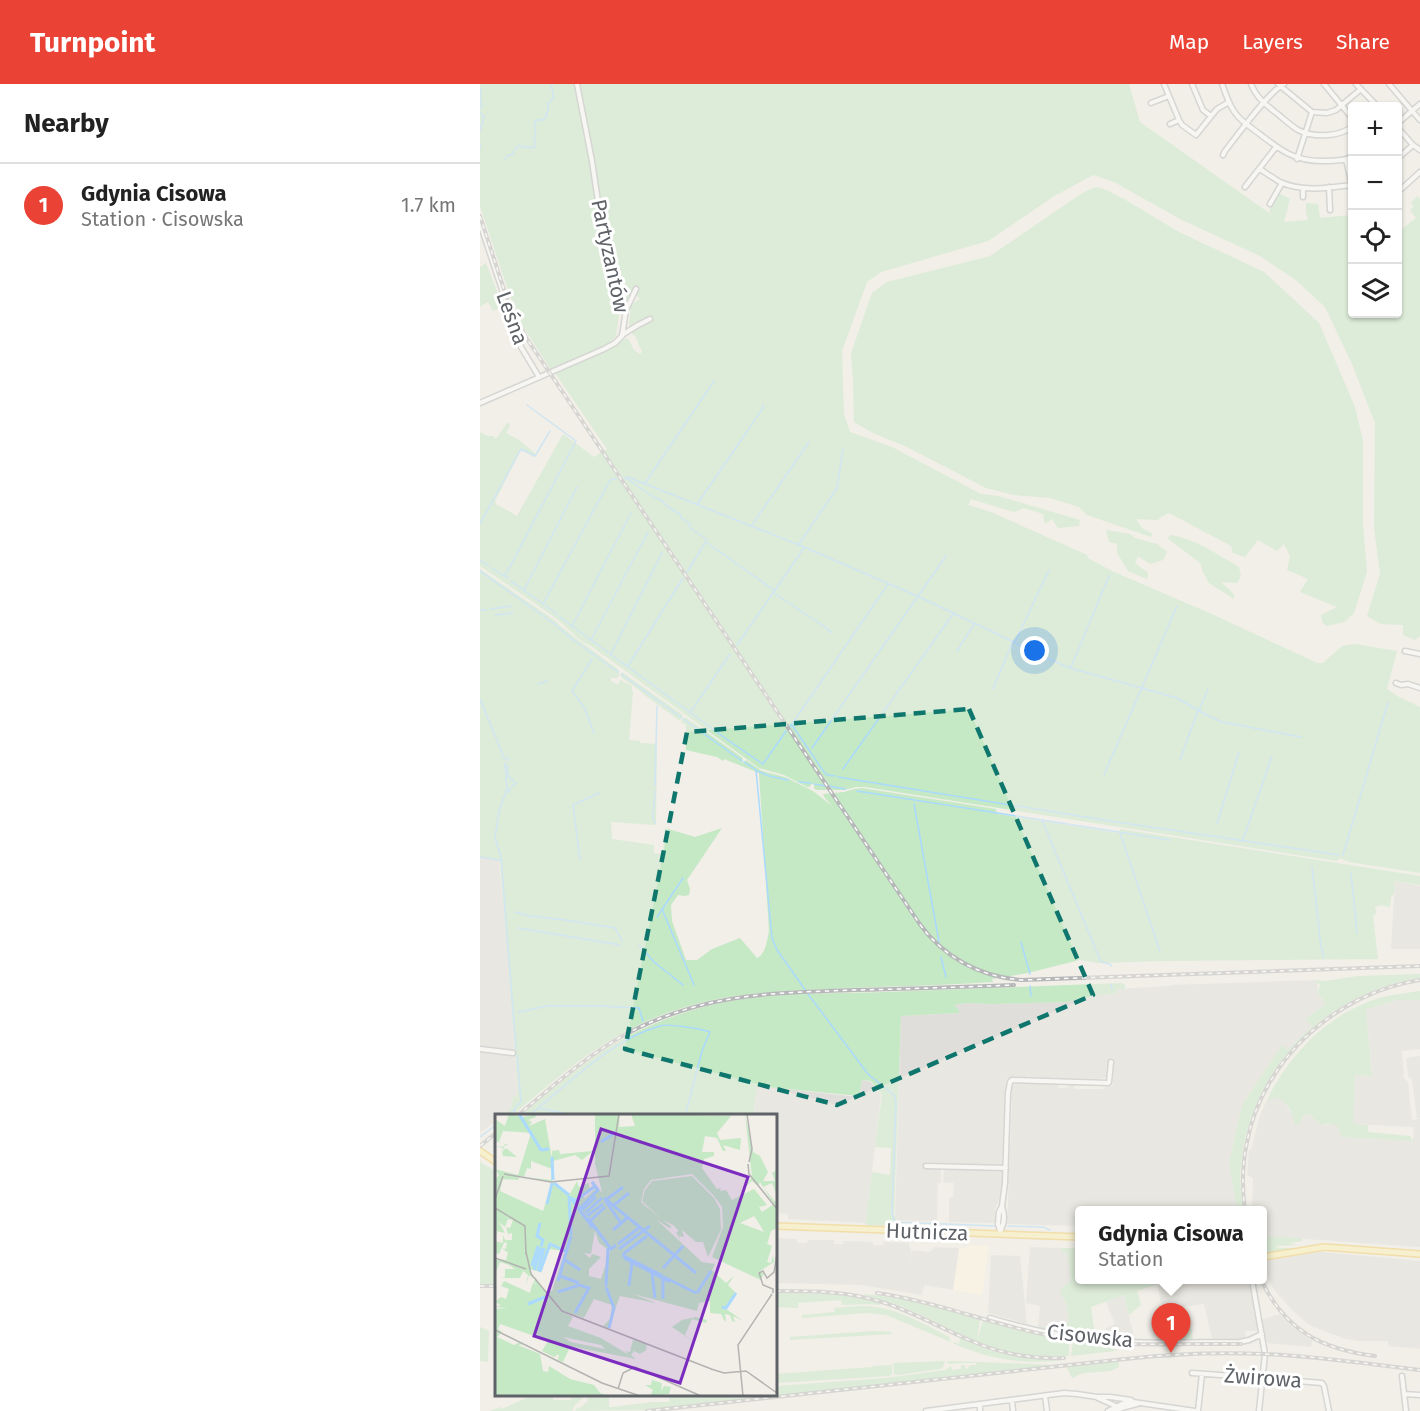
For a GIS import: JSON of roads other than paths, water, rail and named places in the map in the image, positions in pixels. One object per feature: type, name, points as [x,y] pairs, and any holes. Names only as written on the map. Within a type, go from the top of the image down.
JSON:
[{"type":"main road","points":[[480,1151],[495,1161]]},
{"type":"main road","name":"Hutnicza","points":[[777,1226],[1001,1232],[1075,1237]]},
{"type":"main road","points":[[1267,1256],[1324,1247],[1420,1254]]},
{"type":"street","name":"Partyzantów","points":[[480,403],[608,347],[621,336],[626,310],[605,249],[592,161],[577,84]]},
{"type":"street","points":[[1164,84],[1182,125],[1196,135],[1220,106],[1229,102]]},
{"type":"street","points":[[1192,84],[1203,110],[1211,116]]},
{"type":"street","points":[[1223,84],[1237,116],[1276,147],[1297,159],[1313,162],[1346,159],[1348,168]]},
{"type":"street","points":[[1251,84],[1264,103],[1296,129],[1305,133],[1323,135],[1338,134],[1348,129]]},
{"type":"street","points":[[1324,84],[1348,112]]},
{"type":"street","points":[[1356,84],[1373,102]]},
{"type":"street","points":[[1389,84],[1420,120]]},
{"type":"street","points":[[1223,155],[1246,124],[1281,85],[1312,112],[1327,113],[1336,110],[1361,89]]},
{"type":"street","points":[[1151,104],[1169,96]]},
{"type":"street","points":[[1402,119],[1420,104]]},
{"type":"street","points":[[1297,159],[1312,112]]},
{"type":"street","points":[[1170,124],[1179,120]]},
{"type":"street","points":[[1402,133],[1420,150]]},
{"type":"street","points":[[1400,156],[1413,145]]},
{"type":"street","points":[[1245,187],[1276,147]]},
{"type":"street","points":[[1260,169],[1282,183],[1304,188],[1348,186]]},
{"type":"street","points":[[1402,188],[1420,172]]},
{"type":"street","points":[[1270,204],[1282,183]]},
{"type":"street","points":[[1329,187],[1330,210]]},
{"type":"street","points":[[1303,197],[1304,188]]},
{"type":"street","name":"Leśna","points":[[480,223],[521,347],[539,377]]},
{"type":"street","points":[[626,310],[636,289]]},
{"type":"street","points":[[621,336],[650,319]]},
{"type":"street","points":[[1405,651],[1420,654]]},
{"type":"street","points":[[1396,683],[1420,688]]},
{"type":"street","points":[[480,1048],[513,1053]]},
{"type":"street","points":[[1001,1232],[998,1224],[1006,1168],[1010,1082],[1028,1080],[1108,1083],[1111,1062]]},
{"type":"street","points":[[926,1166],[1006,1168]]},
{"type":"street","points":[[1253,1284],[1265,1354],[1259,1411]]},
{"type":"street","name":"Cisowska","points":[[990,1318],[1036,1330],[1091,1340],[1240,1342],[1262,1334]]},
{"type":"street","name":"Żwirowa","points":[[1192,1373],[1323,1384],[1329,1411]]},
{"type":"street","name":"Żwirowa","points":[[1196,1411],[1202,1374]]},
{"type":"street","points":[[1402,1376],[1406,1411]]},
{"type":"street","points":[[926,1411],[1073,1393],[1196,1411]]},
{"type":"street","points":[[1404,1394],[1420,1395]]},
{"type":"street","points":[[1045,1396],[1047,1411]]},
{"type":"street","points":[[1097,1397],[1117,1409]]},
{"type":"street","points":[[1012,1400],[1013,1411]]},
{"type":"street","points":[[1105,1401],[1108,1411],[1141,1404]]},
{"type":"street","points":[[1117,1409],[1124,1403],[1132,1402]]},
{"type":"street","points":[[980,1404],[981,1411]]},
{"type":"waterway","points":[[505,160],[519,146],[534,148],[535,121],[543,120],[547,115],[548,103],[553,96],[551,86],[553,84]]},
{"type":"waterway","points":[[480,88],[480,97]]},
{"type":"waterway","points":[[480,97],[482,105],[480,109]]},
{"type":"waterway","points":[[480,113],[484,116],[480,131]]},
{"type":"waterway","points":[[480,144],[480,149]]},
{"type":"waterway","points":[[645,483],[714,381]]},
{"type":"waterway","points":[[508,578],[505,576],[576,441],[527,405]]},
{"type":"waterway","points":[[698,503],[763,405]]},
{"type":"waterway","points":[[480,524],[521,449],[535,456],[550,431]]},
{"type":"waterway","points":[[752,525],[809,442]]},
{"type":"waterway","points":[[799,544],[837,488],[843,449]]},
{"type":"waterway","points":[[624,479],[627,477],[633,479],[804,547],[917,596],[1025,649],[1070,668],[1177,698],[1222,722],[1301,737]]},
{"type":"waterway","points":[[626,478],[680,514],[681,518],[690,524],[690,528],[706,539],[706,542],[775,591]]},
{"type":"waterway","points":[[543,604],[610,480],[616,479]]},
{"type":"waterway","points":[[524,590],[577,487]]},
{"type":"waterway","points":[[560,617],[572,626],[631,513]]},
{"type":"waterway","points":[[591,640],[648,532]]},
{"type":"waterway","points":[[687,572],[705,543]]},
{"type":"waterway","points":[[737,645],[804,548]]},
{"type":"waterway","points":[[611,654],[662,553]]},
{"type":"waterway","points":[[812,748],[946,556]]},
{"type":"waterway","points":[[480,560],[489,566]]},
{"type":"waterway","points":[[492,568],[504,576]]},
{"type":"waterway","points":[[1015,642],[1049,570]]},
{"type":"waterway","points":[[480,571],[618,672]]},
{"type":"waterway","points":[[1071,667],[1109,576]]},
{"type":"waterway","points":[[628,666],[683,578]]},
{"type":"waterway","points":[[511,581],[557,614]]},
{"type":"waterway","points":[[790,727],[888,584]]},
{"type":"waterway","points":[[774,593],[832,633]]},
{"type":"waterway","points":[[490,609],[512,606]]},
{"type":"waterway","points":[[1104,775],[1177,606]]},
{"type":"waterway","points":[[480,610],[486,610]]},
{"type":"waterway","points":[[495,615],[513,613]]},
{"type":"waterway","points":[[843,769],[953,614]]},
{"type":"waterway","points":[[957,651],[974,624]]},
{"type":"waterway","points":[[572,626],[763,764],[786,731]]},
{"type":"waterway","points":[[993,689],[1013,641]]},
{"type":"waterway","points":[[690,713],[730,654]]},
{"type":"waterway","points":[[592,659],[572,691],[584,707],[594,733]]},
{"type":"waterway","points":[[621,674],[682,718]]},
{"type":"waterway","points":[[538,684],[547,681]]},
{"type":"waterway","points":[[1199,710],[1208,689]]},
{"type":"waterway","points":[[480,699],[505,760]]},
{"type":"waterway","points":[[1343,855],[1388,702]]},
{"type":"waterway","points":[[655,786],[657,706]]},
{"type":"waterway","points":[[1180,760],[1198,710]]},
{"type":"waterway","points":[[683,719],[742,761]]},
{"type":"waterway","points":[[792,725],[824,772],[835,776]]},
{"type":"waterway","points":[[1217,824],[1239,752]]},
{"type":"waterway","points":[[1243,840],[1272,756]]},
{"type":"waterway","points":[[744,762],[756,770],[772,938],[777,950],[806,991]]},
{"type":"waterway","points":[[505,763],[507,789],[499,811],[495,838],[501,857],[516,1049]]},
{"type":"waterway","points":[[507,765],[508,776],[516,783],[507,792]]},
{"type":"waterway","points":[[757,771],[788,780]]},
{"type":"waterway","points":[[838,777],[1116,822]]},
{"type":"waterway","points":[[799,782],[811,783]]},
{"type":"waterway","points":[[814,784],[826,786]]},
{"type":"waterway","points":[[829,786],[845,789]]},
{"type":"waterway","points":[[655,791],[653,817],[655,823]]},
{"type":"waterway","points":[[857,791],[1170,840]]},
{"type":"waterway","points":[[580,860],[573,805],[599,793]]},
{"type":"waterway","points":[[914,804],[939,942]]},
{"type":"waterway","points":[[1042,820],[1101,962],[1111,966]]},
{"type":"waterway","points":[[1117,822],[1339,855]]},
{"type":"waterway","points":[[1120,833],[1160,951]]},
{"type":"waterway","points":[[480,857],[500,860]]},
{"type":"waterway","points":[[1312,867],[1324,958]]},
{"type":"waterway","points":[[1351,873],[1357,933]]},
{"type":"waterway","points":[[657,917],[683,878]]},
{"type":"waterway","points":[[662,909],[694,985]]},
{"type":"waterway","points":[[515,912],[615,928],[622,941]]},
{"type":"waterway","points":[[518,928],[620,945]]},
{"type":"waterway","points":[[1021,942],[1030,974]]},
{"type":"waterway","points":[[639,945],[654,962],[683,985]]},
{"type":"waterway","points":[[941,957],[946,977]]},
{"type":"waterway","points":[[1111,984],[1112,989]]},
{"type":"waterway","points":[[1030,986],[1031,996]]},
{"type":"waterway","points":[[808,994],[868,1074],[894,1095],[896,1103],[892,1212],[894,1220],[897,1222],[995,1226]]},
{"type":"waterway","points":[[518,1012],[548,1006],[639,1008],[643,1021]]},
{"type":"waterway","points":[[538,1108],[611,1050],[643,1032],[670,1025],[710,1032],[702,1051],[686,1114]]},
{"type":"waterway","points":[[515,1111],[515,1107],[521,1102],[517,1055]]},
{"type":"waterway","points":[[530,1114],[538,1108],[564,1113]]},
{"type":"waterway","points":[[510,1114],[514,1110]]},
{"type":"waterway","points":[[480,1137],[495,1126]]},
{"type":"waterway","points":[[1008,1226],[1043,1227],[1050,1230]]},
{"type":"railway","points":[[480,216],[508,302],[527,339],[919,923],[939,946],[977,970],[1022,980],[1420,966]]},
{"type":"railway","points":[[1245,1206],[1243,1176],[1247,1142],[1256,1112],[1269,1084],[1287,1058],[1308,1035],[1333,1015],[1360,999],[1389,987],[1420,980]]},
{"type":"railway","points":[[519,1114],[583,1062],[611,1043],[655,1020],[683,1010],[766,994],[1014,985]]},
{"type":"railway","points":[[480,1146],[495,1134]]},
{"type":"railway","points":[[1263,1284],[1282,1312],[1294,1325],[1307,1334],[1338,1348],[1375,1356]]},
{"type":"railway","points":[[480,1286],[495,1286]]},
{"type":"railway","points":[[777,1291],[831,1292],[871,1299],[908,1312],[996,1350],[1029,1357],[1064,1358]]},
{"type":"railway","points":[[877,1293],[922,1302],[1057,1337],[1126,1344],[1241,1344]]},
{"type":"railway","points":[[647,1411],[1177,1355],[1229,1353],[1284,1355],[1420,1370]]},
{"type":"place","name":"Gdynia Cisowa","points":[[1171,1353]]}]
